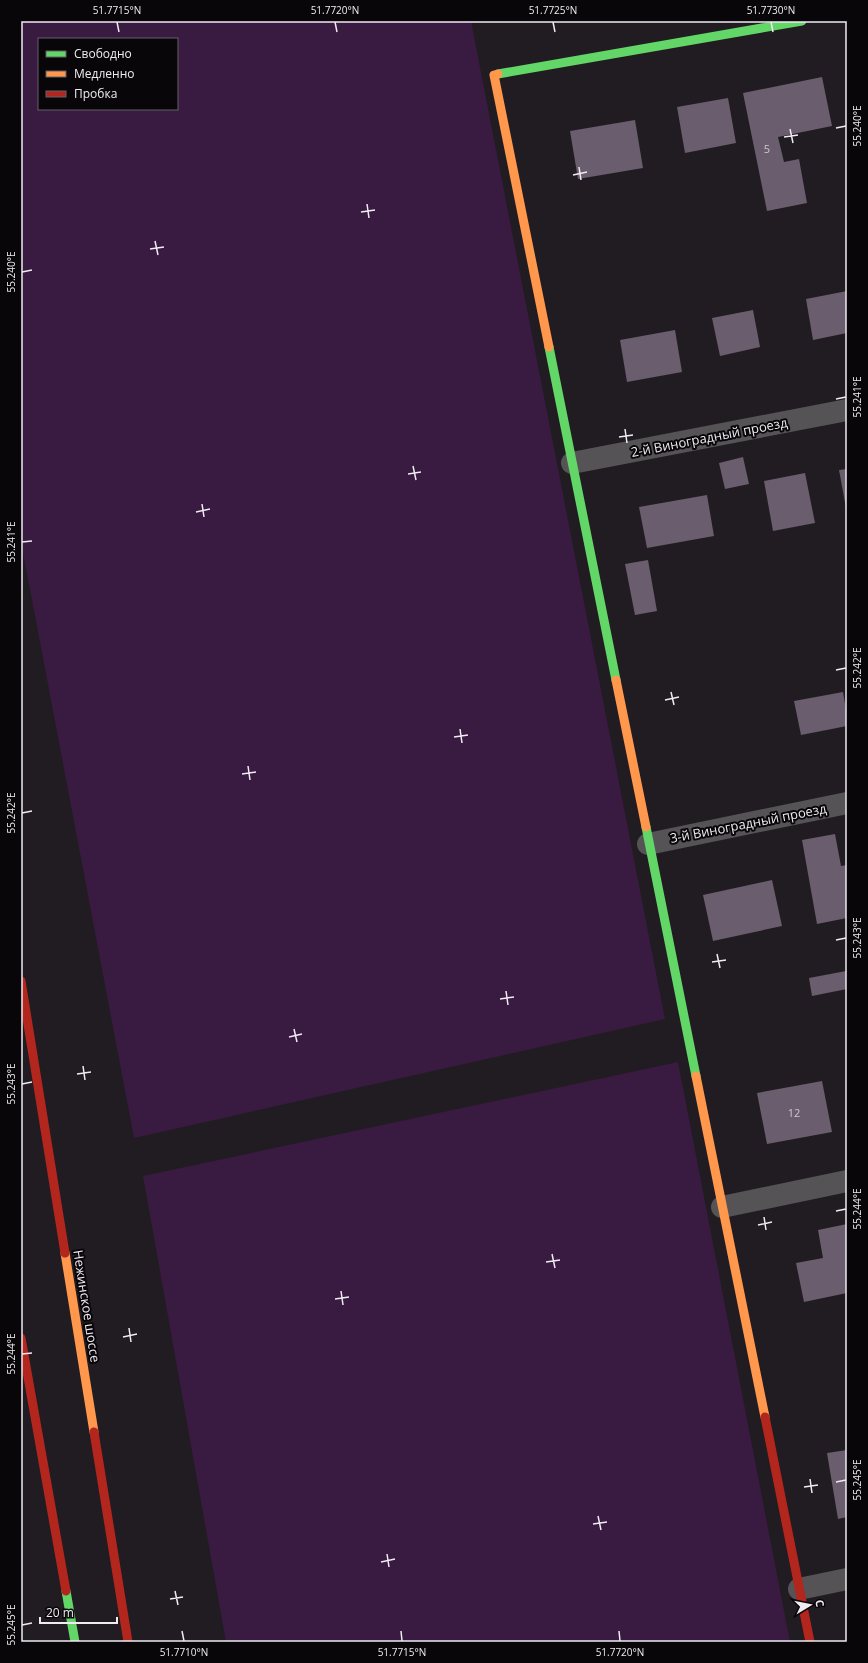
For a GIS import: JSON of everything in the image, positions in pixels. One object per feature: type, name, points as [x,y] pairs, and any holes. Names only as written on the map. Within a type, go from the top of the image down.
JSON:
[{"type":"street","points":[[802,21],[494,75],[810,1642]]},
{"type":"street","name":"2-й Виноградный проезд","points":[[572,463],[847,410]]},
{"type":"street","name":"3-й Виноградный проезд","points":[[648,844],[847,803]]},
{"type":"street","name":"Нежинское шоссе","points":[[21,981],[128,1638]]},
{"type":"street","points":[[722,1207],[847,1181]]},
{"type":"street","points":[[21,1338],[75,1642]]},
{"type":"street","points":[[799,1589],[847,1579]]},
{"type":"shaded area","points":[[21,21],[471,21],[665,1019],[134,1138],[21,542]]},
{"type":"shaded area","points":[[678,1062],[790,1642],[226,1642],[143,1176]]},
{"type":"building","points":[[822,77],[832,126],[778,137],[784,162],[799,159],[807,203],[767,211],[743,93]]},
{"type":"building","points":[[728,98],[736,143],[685,153],[677,107]]},
{"type":"building","points":[[635,120],[643,168],[578,179],[570,131]]},
{"type":"building","points":[[847,291],[847,333],[813,340],[806,299]]},
{"type":"building","points":[[753,310],[760,347],[720,356],[712,318]]},
{"type":"building","points":[[675,330],[682,372],[627,382],[620,340]]},
{"type":"building","points":[[743,457],[749,484],[725,489],[719,463]]},
{"type":"building","points":[[847,469],[847,507],[846,508],[839,470]]},
{"type":"building","points":[[805,473],[815,523],[773,531],[764,481]]},
{"type":"building","points":[[707,495],[714,536],[647,548],[639,507]]},
{"type":"building","points":[[648,560],[657,611],[635,615],[625,564]]},
{"type":"building","points":[[843,692],[847,715],[847,726],[801,735],[794,701]]},
{"type":"building","points":[[835,834],[841,866],[847,865],[847,918],[817,924],[802,840]]},
{"type":"building","points":[[772,880],[782,926],[713,941],[703,895]]},
{"type":"building","points":[[846,971],[847,989],[812,996],[809,978]]},
{"type":"building","points":[[822,1081],[832,1132],[767,1144],[757,1093]]},
{"type":"building","points":[[847,1224],[847,1293],[804,1302],[796,1263],[823,1258],[818,1230]]},
{"type":"building","points":[[847,1450],[847,1517],[838,1519],[827,1453]]},
{"type":"traffic: fast","points":[[498,74],[802,21]]},
{"type":"traffic: fast","points":[[549,347],[616,680]]},
{"type":"traffic: fast","points":[[646,827],[696,1076]]},
{"type":"traffic: fast","points":[[66,1591],[75,1642]]},
{"type":"traffic: slow","points":[[498,74],[494,75],[549,347]]},
{"type":"traffic: slow","points":[[616,680],[646,827]]},
{"type":"traffic: slow","points":[[696,1076],[765,1417]]},
{"type":"traffic: slow","points":[[65,1253],[94,1432]]},
{"type":"traffic: jam","points":[[21,981],[65,1253]]},
{"type":"traffic: jam","points":[[21,1338],[66,1591]]},
{"type":"traffic: jam","points":[[765,1417],[810,1642]]},
{"type":"traffic: jam","points":[[94,1432],[128,1642]]}]
